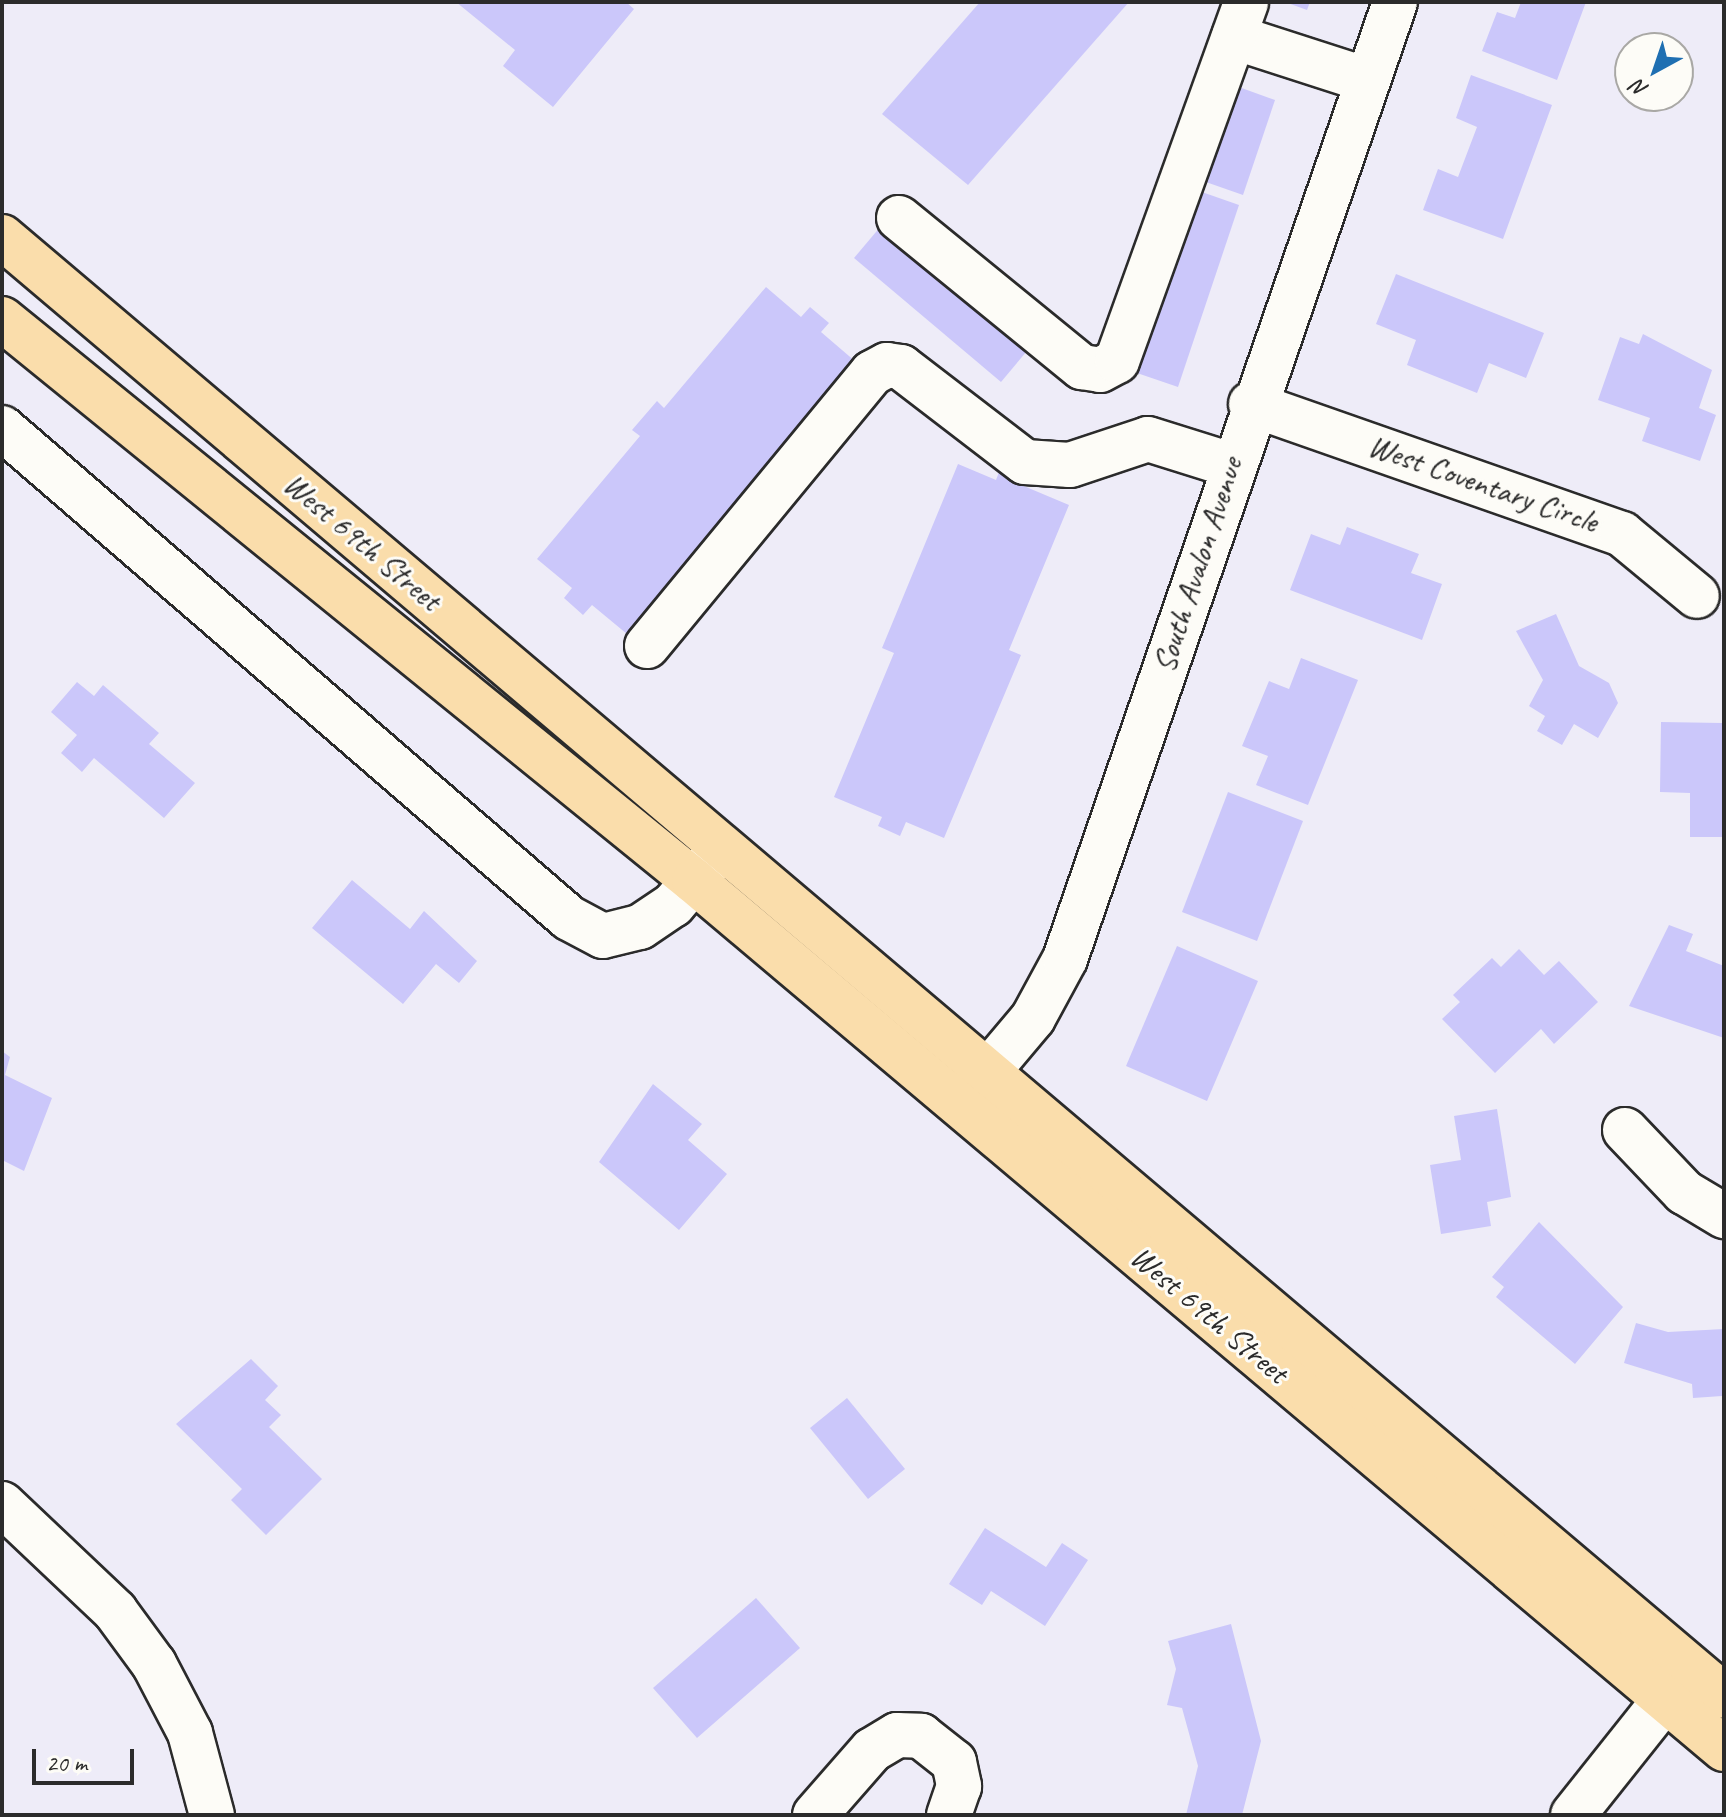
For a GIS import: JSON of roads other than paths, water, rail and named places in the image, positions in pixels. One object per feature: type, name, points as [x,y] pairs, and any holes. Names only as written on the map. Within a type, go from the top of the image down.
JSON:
[{"type":"main road","name":"West 69th Street","points":[[2,237],[988,1074],[1678,1683],[1724,1749]]},
{"type":"main road","name":"West 69th Street","points":[[2,319],[694,881],[959,1105],[1678,1683],[1724,1696]]},
{"type":"street","name":"South Avalon Avenue","points":[[959,1105],[1033,1018],[1065,959],[1251,404],[1395,2]]},
{"type":"street","points":[[899,218],[1082,367],[1108,365],[1127,345],[1240,19],[1367,80]]},
{"type":"street","points":[[647,646],[872,373],[887,365],[901,367],[1025,462],[1070,465],[1148,439],[1231,465]]},
{"type":"street","name":"West Coventary Circle","points":[[1251,404],[1622,534],[1697,596]]},
{"type":"street","points":[[2,428],[569,918],[603,936],[640,927],[694,881],[722,847]]},
{"type":"street","points":[[1625,1130],[1684,1192],[1724,1216]]},
{"type":"street","points":[[2,1504],[115,1611],[154,1664],[190,1733],[212,1815]]},
{"type":"street","points":[[1573,1815],[1678,1683]]},
{"type":"street","points":[[815,1815],[872,1750],[897,1735],[921,1736],[954,1762],[959,1786],[949,1815]]}]
